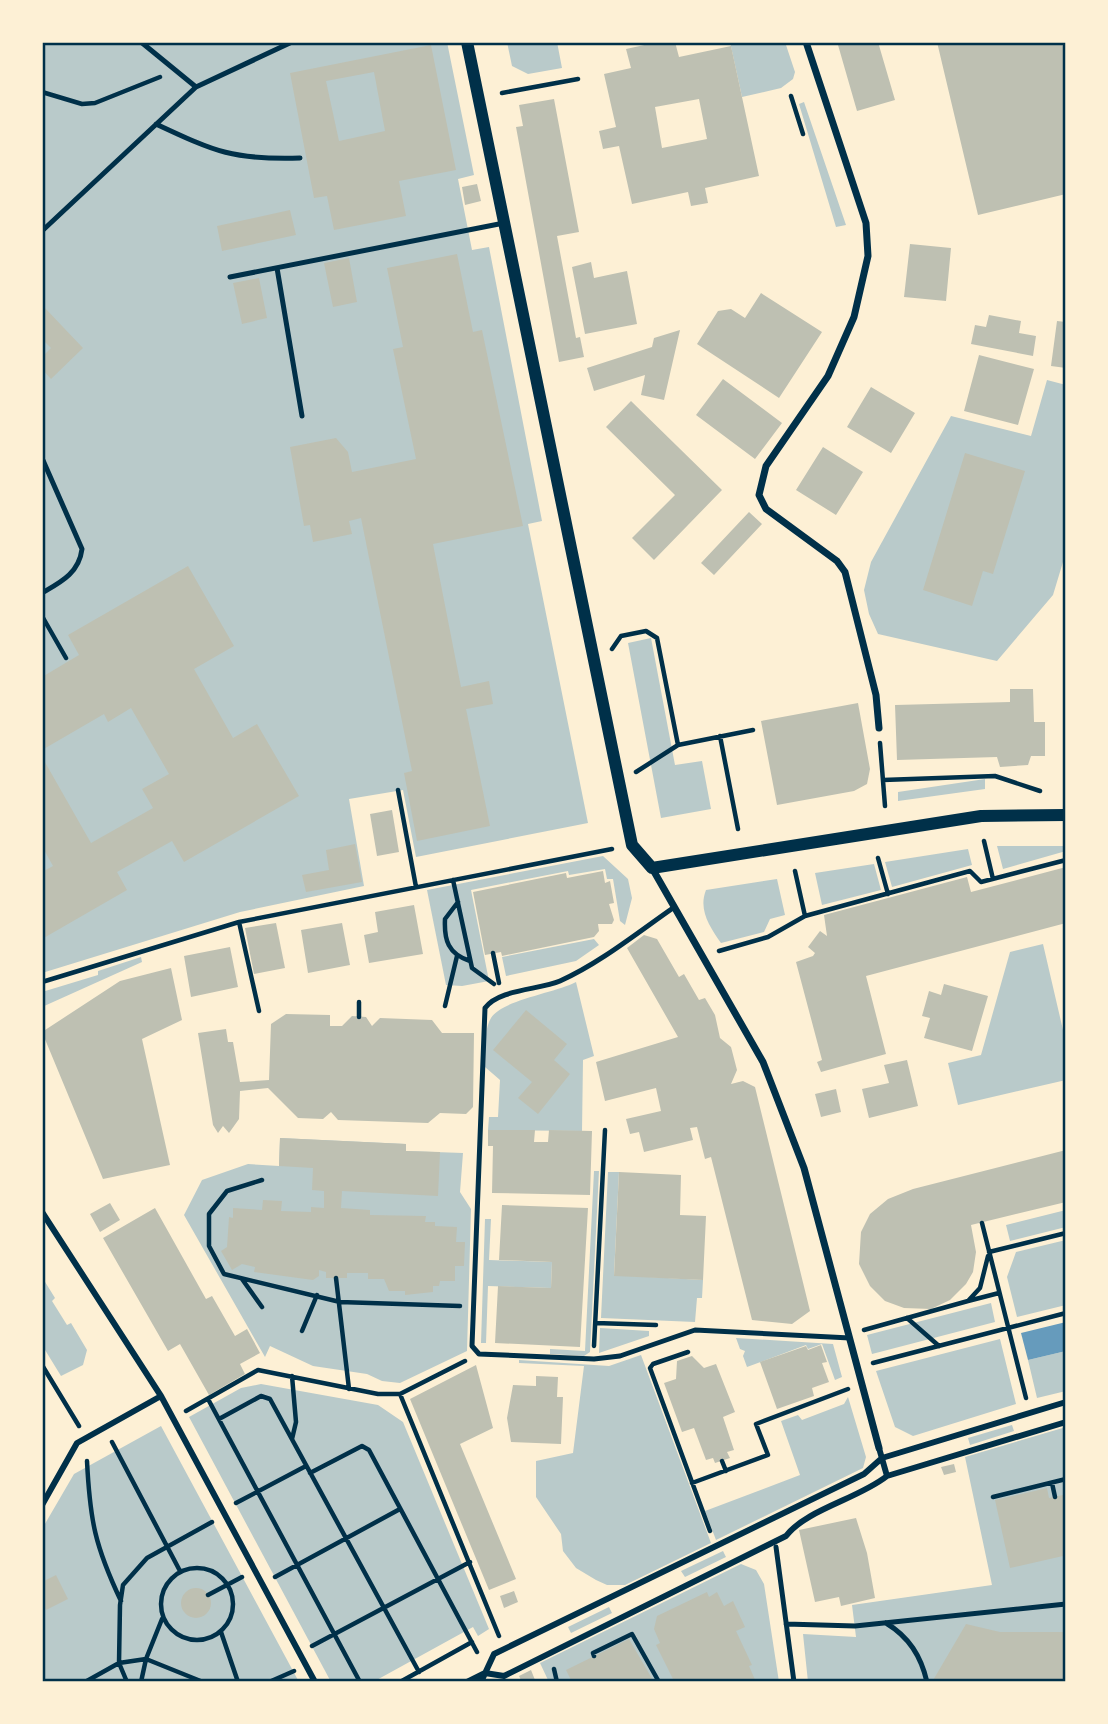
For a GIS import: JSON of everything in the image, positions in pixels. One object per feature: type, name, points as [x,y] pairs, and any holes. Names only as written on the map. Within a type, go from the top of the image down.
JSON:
[{"type":"street","points":[[467,42],[632,845],[652,868],[763,1062],[804,1168],[887,1476]]},
{"type":"street","points":[[806,42],[866,223],[868,256],[855,317],[828,376],[766,466],[759,495],[766,509],[837,561],[845,572],[873,682],[879,728]]},
{"type":"street","points":[[652,868],[981,816],[1066,816]]},
{"type":"street","points":[[42,1212],[161,1396],[315,1682]]},
{"type":"street","points":[[42,1505],[77,1443],[161,1396]]},
{"type":"street","points":[[481,1682],[494,1654],[864,1474],[882,1458],[1066,1402]]},
{"type":"street","points":[[467,1682],[485,1673],[504,1676],[776,1544],[795,1525],[871,1489],[887,1476],[1066,1423]]},
{"type":"street","points":[[485,1673],[489,1682]]},
{"type":"lane","points":[[141,42],[196,87]]},
{"type":"lane","points":[[42,230],[196,87],[292,42]]},
{"type":"lane","points":[[156,124],[220,153],[253,159],[300,158]]},
{"type":"lane","points":[[230,277],[504,223]]},
{"type":"lane","points":[[277,268],[302,416]]},
{"type":"lane","points":[[42,458],[82,550],[76,568],[64,580],[42,593]]},
{"type":"lane","points":[[673,908],[583,969],[557,982],[502,997],[485,1008],[472,1346],[479,1354],[594,1359],[620,1356],[695,1330],[850,1338]]},
{"type":"lane","points":[[776,1544],[794,1682]]},
{"type":"lane","points":[[786,1624],[855,1626],[1066,1604]]},
{"type":"lane","points":[[886,1623],[909,1642],[922,1663],[927,1682]]},
{"type":"path","points":[[42,92],[82,104],[95,103],[175,70]]},
{"type":"path","points":[[502,93],[578,79]]},
{"type":"path","points":[[791,96],[803,134]]},
{"type":"path","points":[[42,616],[66,658]]},
{"type":"path","points":[[612,651],[621,636],[646,631],[657,638],[678,745]]},
{"type":"path","points":[[879,728],[885,806]]},
{"type":"path","points":[[636,772],[678,745],[753,730]]},
{"type":"path","points":[[720,736],[738,829]]},
{"type":"path","points":[[883,780],[995,776],[1040,790]]},
{"type":"path","points":[[398,790],[416,887]]},
{"type":"path","points":[[984,841],[993,879]]},
{"type":"path","points":[[42,982],[239,922],[612,849]]},
{"type":"path","points":[[878,858],[888,894]]},
{"type":"path","points":[[719,951],[768,937],[805,916],[970,871],[974,872],[978,882],[1066,860]]},
{"type":"path","points":[[795,871],[805,916]]},
{"type":"path","points":[[453,880],[470,961],[475,972],[500,988]]},
{"type":"path","points":[[458,902],[448,911],[444,932],[446,944],[457,956],[470,961]]},
{"type":"path","points":[[239,922],[259,1011]]},
{"type":"path","points":[[493,953],[497,971]]},
{"type":"path","points":[[445,1006],[457,956]]},
{"type":"path","points":[[359,1002],[359,1017]]},
{"type":"path","points":[[594,1359],[605,1130]]},
{"type":"path","points":[[262,1180],[227,1191],[209,1213],[209,1246],[224,1274],[340,1302],[462,1306]]},
{"type":"path","points":[[982,1223],[1024,1390]]},
{"type":"path","points":[[989,1252],[1066,1233]]},
{"type":"path","points":[[968,1301],[979,1288],[989,1252]]},
{"type":"path","points":[[272,1284],[274,1275]]},
{"type":"path","points":[[336,1278],[349,1389]]},
{"type":"path","points":[[241,1279],[262,1307]]},
{"type":"path","points":[[860,1331],[999,1293]]},
{"type":"path","points":[[302,1331],[317,1295]]},
{"type":"path","points":[[411,1295],[411,1305]]},
{"type":"path","points":[[869,1364],[1066,1313]]},
{"type":"path","points":[[907,1318],[939,1346]]},
{"type":"path","points":[[596,1323],[661,1326]]},
{"type":"path","points":[[696,1349],[653,1364],[650,1368],[714,1541]]},
{"type":"path","points":[[173,1419],[258,1370],[349,1389],[400,1394],[479,1354]]},
{"type":"path","points":[[42,1365],[86,1438],[91,1521],[99,1554],[121,1601]]},
{"type":"path","points":[[292,1376],[296,1422],[292,1440]]},
{"type":"path","points":[[692,1483],[768,1455],[757,1424],[849,1389]]},
{"type":"path","points":[[400,1394],[504,1649]]},
{"type":"path","points":[[219,1419],[261,1396],[268,1397],[419,1672]]},
{"type":"path","points":[[208,1399],[360,1682]]},
{"type":"path","points":[[104,1428],[180,1571]]},
{"type":"path","points":[[310,1473],[362,1446],[369,1450],[472,1642],[485,1673]]},
{"type":"path","points":[[722,1461],[726,1471]]},
{"type":"path","points":[[127,1682],[120,1663],[121,1601],[123,1586],[130,1574],[146,1558],[306,1466]]},
{"type":"path","points":[[993,1497],[1066,1479]]},
{"type":"path","points":[[1052,1483],[1055,1497]]},
{"type":"path","points":[[262,1583],[400,1509]]},
{"type":"path","points":[[299,1653],[470,1562]]},
{"type":"path","points":[[202,1568],[212,1571],[228,1585],[233,1608],[230,1620],[220,1632],[202,1641],[190,1640],[169,1628],[163,1618],[161,1595],[172,1577],[180,1571],[202,1568]]},
{"type":"path","points":[[208,1595],[228,1585]]},
{"type":"path","points":[[141,1682],[146,1659],[163,1618]]},
{"type":"path","points":[[220,1632],[238,1682]]},
{"type":"path","points":[[594,1656],[593,1653],[632,1634],[659,1682]]},
{"type":"path","points":[[400,1682],[472,1642]]},
{"type":"path","points":[[85,1682],[120,1663],[146,1659],[203,1682]]},
{"type":"path","points":[[269,1682],[293,1671]]},
{"type":"shaded area","points":[[42,42],[447,42],[474,175],[458,179],[472,250],[489,247],[542,521],[528,524],[588,823],[416,857],[403,790],[349,799],[364,886],[240,912],[42,973]]},
{"type":"shaded area","points":[[507,42],[557,42],[562,68],[528,74],[512,66]]},
{"type":"shaded area","points":[[730,42],[785,42],[795,72],[793,79],[781,88],[742,97]]},
{"type":"shaded area","points":[[804,102],[846,225],[836,227],[799,104]]},
{"type":"shaded area","points":[[1047,380],[1066,385],[1066,552],[1053,595],[997,661],[878,634],[869,614],[864,590],[871,562],[951,416],[1031,436]]},
{"type":"shaded area","points":[[651,638],[675,765],[702,761],[711,809],[661,818],[628,643]]},
{"type":"shaded area","points":[[985,779],[985,789],[898,801],[898,792]]},
{"type":"shaded area","points":[[997,846],[1066,846],[1066,851],[1003,869]]},
{"type":"shaded area","points":[[968,849],[972,865],[892,887],[885,862]]},
{"type":"shaded area","points":[[603,856],[628,879],[632,898],[625,925],[620,921],[613,879],[607,879],[605,869],[569,875],[568,871],[471,890],[489,981],[462,986],[446,985],[427,890]]},
{"type":"shaded area","points":[[874,864],[881,890],[822,905],[815,873]]},
{"type":"shaded area","points":[[777,879],[785,915],[770,919],[764,932],[721,943],[704,911],[706,890]]},
{"type":"shaded area","points":[[594,939],[599,945],[576,961],[506,976],[502,957]]},
{"type":"shaded area","points":[[1043,944],[1066,1043],[1066,1080],[958,1105],[948,1063],[981,1055],[1010,952]]},
{"type":"shaded area","points":[[141,957],[142,962],[42,1007],[42,992],[98,975],[98,971]]},
{"type":"shaded area","points":[[576,982],[594,1056],[583,1060],[582,1131],[488,1130],[489,1117],[498,1117],[500,1080],[485,1067],[486,1036],[491,1018],[506,1006]]},
{"type":"shaded area","points":[[280,1138],[406,1144],[406,1151],[463,1153],[460,1192],[471,1209],[467,1351],[400,1383],[382,1381],[367,1374],[313,1366],[270,1346],[265,1357],[184,1215],[202,1180],[248,1164],[279,1166]]},
{"type":"shaded area","points":[[594,1171],[599,1171],[590,1352],[584,1356],[550,1354],[550,1349],[585,1351]]},
{"type":"shaded area","points":[[608,1172],[619,1172],[614,1275],[703,1280],[702,1298],[697,1298],[695,1322],[601,1318]]},
{"type":"shaded area","points":[[1066,1210],[1066,1227],[1010,1241],[1006,1225]]},
{"type":"shaded area","points":[[485,1219],[491,1219],[489,1260],[552,1262],[551,1288],[488,1286],[486,1343],[481,1343]]},
{"type":"shaded area","points":[[1066,1240],[1066,1305],[1017,1317],[1007,1277],[1016,1252]]},
{"type":"shaded area","points":[[42,1277],[55,1298],[52,1301],[67,1325],[71,1323],[87,1350],[83,1365],[61,1376],[42,1345]]},
{"type":"shaded area","points":[[991,1303],[995,1322],[872,1354],[867,1335]]},
{"type":"shaded area","points":[[600,1328],[649,1331],[649,1336],[599,1353]]},
{"type":"shaded area","points":[[736,1338],[833,1344],[842,1377],[835,1380],[822,1344],[808,1349],[806,1345],[747,1367],[743,1356],[745,1351],[740,1349]]},
{"type":"shaded area","points":[[1000,1339],[1016,1404],[913,1436],[895,1427],[876,1371]]},
{"type":"shaded area","points":[[1066,1351],[1066,1391],[1037,1398],[1028,1360]]},
{"type":"shaded area","points":[[641,1355],[711,1543],[625,1585],[607,1585],[576,1568],[563,1551],[561,1534],[536,1497],[536,1461],[573,1453],[584,1366],[519,1363],[519,1360],[609,1366]]},
{"type":"shaded area","points":[[261,1384],[378,1405],[403,1422],[489,1629],[478,1636],[473,1627],[373,1682],[331,1682],[189,1417],[241,1388]]},
{"type":"shaded area","points":[[848,1397],[866,1457],[863,1468],[716,1540],[705,1511],[800,1475],[781,1421],[798,1415],[802,1420],[844,1404]]},
{"type":"shaded area","points":[[1012,1425],[1014,1431],[970,1445],[968,1438]]},
{"type":"shaded area","points":[[161,1426],[299,1682],[42,1682],[42,1529],[74,1474]]},
{"type":"shaded area","points":[[1066,1427],[1066,1682],[808,1682],[803,1634],[856,1637],[852,1605],[992,1585],[965,1457]]},
{"type":"shaded area","points":[[723,1551],[726,1557],[685,1577],[681,1571]]},
{"type":"shaded area","points":[[741,1564],[756,1570],[764,1584],[779,1682],[546,1682],[548,1680],[540,1663]]},
{"type":"shaded area","points":[[609,1607],[612,1613],[571,1633],[568,1627]]},
{"type":"water","points":[[1066,1322],[1066,1351],[1028,1360],[1021,1333]]},
{"type":"building","points":[[658,42],[675,42],[679,57],[731,46],[759,176],[705,188],[708,203],[691,206],[688,192],[632,204],[619,146],[603,149],[599,131],[616,127],[604,74],[631,68],[626,49]],"holes":[[[699,99],[707,139],[662,148],[655,107]]]},
{"type":"building","points":[[878,42],[895,100],[857,111],[838,45]]},
{"type":"building","points":[[937,42],[1062,42],[1066,61],[1066,194],[978,215]]},
{"type":"building","points":[[431,45],[456,170],[399,181],[406,216],[334,230],[327,196],[314,198],[290,73]],"holes":[[[374,72],[385,131],[339,141],[326,81]]]},
{"type":"building","points":[[554,99],[579,232],[557,236],[576,338],[580,337],[584,357],[559,362],[516,127],[523,126],[519,105]]},
{"type":"building","points":[[477,184],[481,201],[465,205],[462,187]]},
{"type":"building","points":[[290,210],[296,235],[222,251],[217,226]]},
{"type":"building","points":[[910,244],[951,248],[946,301],[904,297]]},
{"type":"building","points":[[457,254],[473,332],[482,330],[523,526],[433,544],[461,687],[489,681],[493,704],[466,709],[490,826],[417,841],[404,773],[412,771],[361,518],[349,521],[352,534],[313,542],[310,525],[304,526],[290,447],[336,438],[348,452],[352,472],[416,459],[393,349],[403,347],[387,268]]},
{"type":"building","points":[[349,258],[357,302],[333,307],[324,263]]},
{"type":"building","points":[[591,262],[594,278],[627,271],[637,324],[585,334],[572,267]]},
{"type":"building","points":[[259,278],[267,318],[242,324],[233,283]]},
{"type":"building","points":[[761,293],[822,332],[779,398],[697,344],[718,311],[731,309],[745,318]]},
{"type":"building","points":[[44,307],[83,348],[51,379],[42,369],[42,357],[51,348],[42,339]]},
{"type":"building","points":[[989,315],[1021,321],[1019,333],[1036,336],[1033,356],[971,344],[975,325],[986,327]]},
{"type":"building","points":[[1057,321],[1066,322],[1066,368],[1051,366]]},
{"type":"building","points":[[680,330],[664,400],[641,395],[645,375],[594,391],[587,368],[652,347],[654,338]]},
{"type":"building","points":[[979,355],[1034,369],[1018,425],[964,411]]},
{"type":"building","points":[[723,379],[782,423],[755,459],[696,415]]},
{"type":"building","points":[[871,387],[915,413],[891,453],[847,427]]},
{"type":"building","points":[[631,401],[722,490],[654,560],[632,538],[675,495],[606,427]]},
{"type":"building","points":[[823,447],[863,472],[836,515],[796,490]]},
{"type":"building","points":[[965,453],[1025,471],[993,574],[983,571],[972,606],[923,590]]},
{"type":"building","points":[[749,512],[762,524],[714,575],[701,563]]},
{"type":"building","points":[[188,566],[234,646],[194,669],[233,738],[257,724],[299,796],[184,862],[172,841],[117,872],[127,890],[42,939],[42,872],[53,866],[42,846],[42,757],[91,843],[153,808],[142,789],[169,774],[131,708],[108,722],[104,714],[42,750],[42,677],[79,655],[68,635]]},
{"type":"building","points":[[1010,689],[1033,689],[1034,722],[1045,722],[1045,756],[1031,756],[1028,765],[1000,767],[997,757],[897,760],[895,705],[1010,702]]},
{"type":"building","points":[[858,703],[870,769],[867,784],[854,791],[777,805],[761,721]]},
{"type":"building","points":[[392,810],[399,852],[377,856],[370,814]]},
{"type":"building","points":[[355,844],[362,882],[306,892],[302,875],[329,870],[326,850]]},
{"type":"building","points":[[1066,867],[1066,923],[866,976],[886,1054],[821,1072],[817,1062],[822,1060],[796,962],[813,956],[815,953],[808,947],[820,931],[827,936],[824,915],[967,877],[971,892]]},
{"type":"building","points":[[603,871],[605,883],[610,881],[614,903],[609,904],[614,920],[612,924],[598,924],[599,931],[594,937],[502,956],[501,952],[485,955],[473,892],[566,873],[567,878]]},
{"type":"building","points":[[414,905],[423,954],[369,963],[364,935],[378,932],[375,912]]},
{"type":"building","points":[[276,923],[285,968],[254,974],[245,928]]},
{"type":"building","points":[[342,923],[350,965],[308,973],[301,930]]},
{"type":"building","points":[[644,935],[657,939],[679,977],[684,974],[699,1000],[705,998],[715,1015],[720,1038],[731,1047],[737,1070],[731,1084],[743,1081],[755,1087],[810,1311],[792,1324],[752,1320],[711,1157],[705,1159],[697,1127],[690,1128],[693,1140],[644,1152],[639,1132],[630,1134],[626,1119],[661,1111],[656,1088],[605,1101],[596,1062],[678,1037],[627,948]]},
{"type":"building","points":[[230,947],[238,987],[191,997],[184,956]]},
{"type":"building","points":[[171,968],[182,1020],[142,1039],[170,1165],[103,1179],[42,1032],[120,981]]},
{"type":"building","points":[[944,984],[988,996],[972,1051],[924,1038],[930,1018],[922,1016],[929,991],[941,995]]},
{"type":"building","points":[[526,1010],[567,1044],[554,1060],[570,1074],[538,1114],[518,1098],[532,1082],[493,1050]]},
{"type":"building","points":[[286,1014],[330,1015],[330,1026],[342,1026],[352,1016],[366,1017],[372,1026],[380,1018],[432,1020],[442,1033],[474,1033],[473,1107],[466,1114],[440,1113],[428,1123],[338,1120],[331,1112],[323,1119],[298,1118],[268,1088],[240,1091],[239,1119],[229,1133],[223,1126],[218,1133],[213,1125],[198,1033],[226,1029],[228,1042],[233,1042],[240,1082],[269,1080],[271,1024]]},
{"type":"building","points":[[907,1060],[918,1106],[869,1118],[862,1089],[889,1083],[884,1065]]},
{"type":"building","points":[[836,1089],[841,1112],[821,1117],[815,1094]]},
{"type":"building","points":[[488,1130],[535,1130],[534,1142],[548,1142],[549,1130],[592,1131],[590,1195],[492,1193],[493,1146],[488,1146]]},
{"type":"building","points":[[280,1138],[406,1144],[406,1151],[440,1152],[438,1196],[342,1191],[341,1208],[370,1210],[370,1215],[426,1216],[425,1222],[435,1222],[435,1226],[457,1227],[456,1242],[465,1242],[464,1266],[455,1266],[455,1281],[440,1281],[439,1286],[433,1286],[433,1292],[405,1295],[405,1291],[389,1291],[384,1279],[368,1279],[368,1273],[347,1273],[347,1278],[326,1278],[326,1272],[319,1270],[319,1276],[313,1280],[254,1272],[255,1267],[242,1264],[232,1270],[221,1251],[227,1247],[229,1217],[233,1218],[233,1208],[262,1210],[263,1200],[282,1201],[281,1211],[311,1212],[311,1207],[324,1208],[324,1191],[312,1190],[313,1168],[279,1166]]},
{"type":"building","points":[[1066,1150],[1066,1202],[971,1225],[976,1252],[973,1272],[966,1284],[950,1300],[931,1309],[904,1308],[885,1301],[870,1286],[859,1264],[861,1232],[870,1214],[888,1199],[913,1189]]},
{"type":"building","points":[[619,1172],[681,1175],[680,1215],[706,1216],[703,1280],[614,1276]]},
{"type":"building","points":[[110,1203],[120,1220],[100,1232],[90,1214]]},
{"type":"building","points":[[502,1205],[588,1208],[580,1347],[495,1343],[498,1286],[551,1288],[552,1262],[499,1260]]},
{"type":"building","points":[[155,1208],[206,1299],[212,1296],[235,1336],[247,1329],[260,1353],[240,1364],[245,1374],[209,1395],[180,1344],[168,1351],[103,1238]]},
{"type":"building","points":[[821,1345],[827,1362],[822,1363],[829,1382],[812,1388],[814,1396],[777,1409],[760,1362],[806,1346],[808,1350]]},
{"type":"building","points":[[692,1356],[704,1368],[716,1364],[735,1412],[723,1417],[734,1450],[727,1452],[730,1458],[715,1463],[713,1458],[706,1460],[694,1428],[682,1432],[664,1383],[676,1379],[677,1361]]},
{"type":"building","points":[[476,1365],[493,1428],[460,1444],[516,1579],[489,1590],[410,1399]]},
{"type":"building","points":[[536,1376],[558,1377],[557,1397],[563,1397],[561,1444],[511,1442],[507,1418],[513,1385],[536,1386]]},
{"type":"building","points":[[954,1464],[956,1472],[944,1475],[941,1467]]},
{"type":"building","points":[[1047,1488],[1049,1498],[1063,1495],[1066,1564],[1063,1556],[1010,1568],[995,1500]]},
{"type":"building","points":[[856,1518],[867,1553],[875,1598],[841,1606],[839,1597],[815,1602],[799,1530]]},
{"type":"building","points":[[56,1575],[68,1599],[46,1610],[42,1602],[42,1582]]},
{"type":"building","points":[[196,1588],[207,1592],[211,1603],[207,1614],[196,1618],[185,1614],[181,1603],[185,1592]]},
{"type":"building","points":[[514,1591],[518,1602],[504,1608],[500,1596]]},
{"type":"building","points":[[707,1592],[709,1597],[717,1592],[724,1606],[733,1601],[745,1627],[736,1631],[752,1665],[749,1666],[756,1682],[674,1681],[656,1645],[660,1643],[654,1629],[657,1616]]},
{"type":"building","points":[[966,1624],[1000,1632],[1066,1632],[1066,1682],[932,1682]]},
{"type":"building","points":[[629,1639],[654,1682],[572,1682],[566,1670]]},
{"type":"building","points":[[531,1670],[535,1680],[522,1682],[519,1676]]}]
